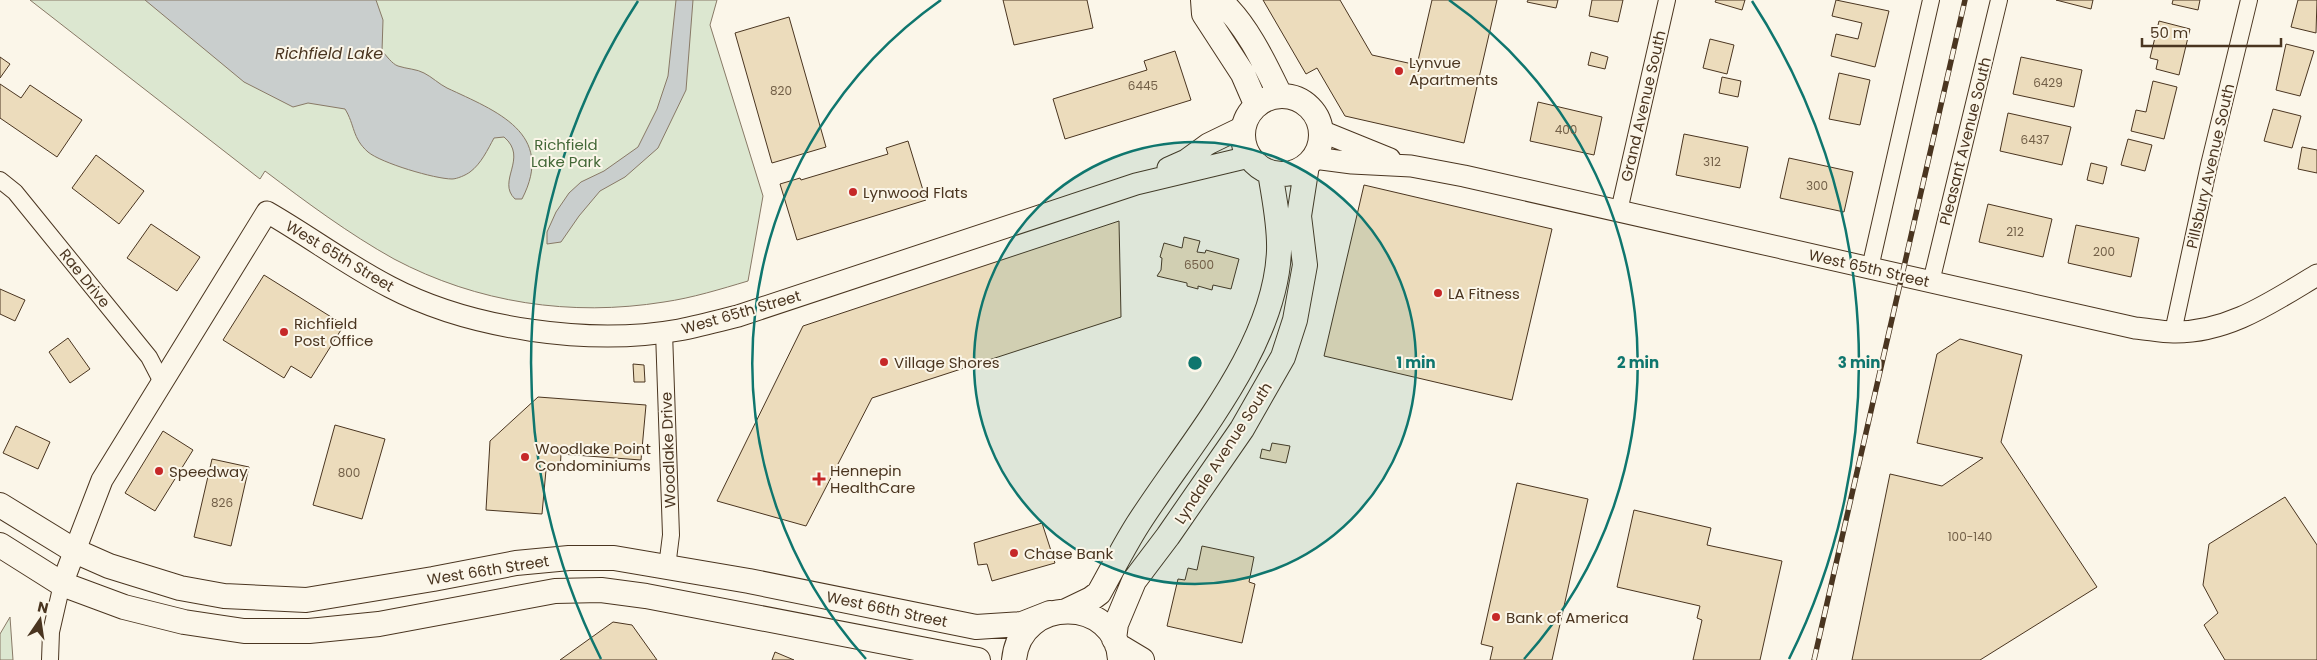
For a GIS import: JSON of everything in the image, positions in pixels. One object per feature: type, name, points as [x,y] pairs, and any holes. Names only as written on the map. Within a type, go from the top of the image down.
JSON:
[{"type":"main road","points":[[1202,0],[1204,14],[1243,74],[1256,104]]},
{"type":"main road","points":[[1220,0],[1230,9],[1264,62],[1280,95]]},
{"type":"main road","points":[[1310,162],[1296,172],[1283,174],[1262,169],[1249,157],[1242,138],[1243,127],[1250,111],[1256,104],[1280,95],[1292,96],[1303,101],[1315,114],[1321,131]]},
{"type":"main road","name":"Lyndale Avenue South","points":[[1117,648],[1116,624],[1134,581],[1168,536],[1242,429],[1283,357],[1295,320],[1305,265],[1299,216],[1310,162],[1318,150],[1321,131]]},
{"type":"main road","name":"Lyndale Avenue South","points":[[1058,612],[1091,599],[1099,593],[1138,524],[1229,388],[1260,330],[1274,283],[1279,250],[1270,172]]},
{"type":"main road","name":"West 66th Street","points":[[0,505],[75,551],[137,576],[180,588],[224,596],[306,600],[516,563],[569,558],[614,558],[749,581],[976,627],[1022,624],[1058,612]]},
{"type":"main road","name":"West 66th Street","points":[[0,545],[62,584],[124,607],[184,622],[244,631],[309,632],[379,624],[555,591],[601,590],[646,596],[971,657],[978,660]]},
{"type":"main road","points":[[1014,660],[1015,650],[1022,634],[1034,621],[1058,612],[1081,612],[1094,618],[1106,627],[1117,648],[1142,660]]},
{"type":"street","name":"Grand Avenue South","points":[[1619,211],[1667,0]]},
{"type":"street","points":[[1870,268],[1931,0]]},
{"type":"street","name":"Pleasant Avenue South","points":[[1931,282],[1999,0]]},
{"type":"street","name":"Pillsbury Avenue South","points":[[2173,332],[2209,165],[2249,0]]},
{"type":"street","name":"West 65th Street","points":[[1136,184],[1186,160],[1208,144],[1243,127]]},
{"type":"street","name":"West 65th Street","points":[[1321,131],[1411,166],[1619,211],[2135,328],[2173,332],[2202,330],[2234,322],[2264,307],[2317,275]]},
{"type":"street","name":"West 65th Street","points":[[162,382],[267,212],[298,230],[353,267],[391,288],[422,302],[503,326],[562,334],[621,335],[664,332],[738,316],[1136,184],[1249,157]]},
{"type":"street","name":"West 65th Street","points":[[1310,162],[1411,166]]},
{"type":"street","name":"Rae Drive","points":[[0,180],[15,192],[149,357],[162,382]]},
{"type":"street","name":"Woodlake Drive","points":[[664,332],[671,535],[667,567]]},
{"type":"street","points":[[50,660],[51,632],[62,584],[102,480],[162,382]]},
{"type":"green space","name":"Richfield Lake Park","points":[[30,0],[717,0],[710,25],[763,196],[748,281],[675,300],[594,308],[525,303],[491,296],[426,274],[394,259],[361,239],[265,171],[260,179]]},
{"type":"green space","points":[[10,617],[13,660],[0,660],[0,634]]},
{"type":"water","name":"Richfield Lake","points":[[145,0],[376,0],[383,20],[382,51],[391,61],[398,66],[424,73],[444,86],[484,106],[516,127],[526,141],[532,157],[531,176],[522,199],[515,199],[510,192],[509,185],[514,153],[511,145],[504,137],[494,138],[474,169],[461,177],[452,179],[408,170],[384,161],[368,152],[359,142],[345,109],[308,103],[293,107],[244,82]]},
{"type":"water","points":[[676,0],[693,0],[686,90],[658,148],[625,177],[600,191],[561,242],[547,244],[547,232],[556,212],[569,193],[581,182],[604,171],[638,147],[657,109],[668,76]]},
{"type":"building","points":[[1003,0],[1087,0],[1093,28],[1014,45]]},
{"type":"building","name":"Lynvue Apartments","points":[[1263,0],[1340,0],[1372,55],[1417,65],[1432,0],[1497,0],[1464,143],[1345,116],[1317,68],[1306,74]]},
{"type":"building","points":[[1528,0],[1558,0],[1556,8],[1527,2]]},
{"type":"building","points":[[1592,0],[1623,0],[1618,22],[1589,16]]},
{"type":"building","points":[[1716,0],[1745,0],[1742,10],[1715,2]]},
{"type":"building","points":[[1836,0],[1889,11],[1875,67],[1831,56],[1836,34],[1858,39],[1862,23],[1832,16]]},
{"type":"building","points":[[2056,0],[2093,0],[2091,9]]},
{"type":"building","points":[[2173,0],[2200,0],[2198,10],[2172,4]]},
{"type":"building","points":[[2298,0],[2317,0],[2316,33],[2291,27]]},
{"type":"building","points":[[789,17],[826,147],[772,163],[735,33]]},
{"type":"building","points":[[2159,21],[2190,29],[2179,75],[2156,69],[2158,60],[2150,58]]},
{"type":"building","points":[[1710,39],[1734,45],[1727,74],[1703,68]]},
{"type":"building","points":[[2286,44],[2314,51],[2300,96],[2276,90]]},
{"type":"building","points":[[1175,51],[1191,100],[1065,139],[1053,99],[1147,70],[1144,61]]},
{"type":"building","points":[[1591,52],[1608,57],[1605,69],[1588,65]]},
{"type":"building","points":[[0,57],[10,64],[0,78]]},
{"type":"building","points":[[2021,57],[2082,70],[2074,107],[2013,94]]},
{"type":"building","points":[[1839,73],[1870,80],[1860,125],[1829,119]]},
{"type":"building","points":[[1722,77],[1741,81],[1738,97],[1719,93]]},
{"type":"building","points":[[2153,81],[2177,87],[2164,139],[2131,131],[2136,110],[2146,112]]},
{"type":"building","points":[[0,84],[21,98],[30,85],[82,120],[57,157],[0,118]]},
{"type":"building","points":[[1538,102],[1602,117],[1594,155],[1530,141]]},
{"type":"building","points":[[2273,109],[2301,116],[2292,148],[2264,141]]},
{"type":"building","points":[[2008,113],[2071,127],[2062,165],[2000,151]]},
{"type":"building","points":[[1684,134],[1748,147],[1740,188],[1676,175]]},
{"type":"building","points":[[2128,139],[2152,145],[2145,171],[2121,165]]},
{"type":"building","name":"Lynwood Flats","points":[[908,141],[926,200],[797,240],[780,184],[800,178],[801,180],[888,154],[886,148]]},
{"type":"building","points":[[2302,147],[2317,150],[2317,173],[2298,169]]},
{"type":"building","points":[[96,155],[144,191],[119,224],[72,188]]},
{"type":"building","points":[[1789,158],[1853,172],[1844,212],[1780,198]]},
{"type":"building","points":[[2091,163],[2107,167],[2103,184],[2087,180]]},
{"type":"building","name":"LA Fitness","points":[[1364,185],[1552,229],[1512,400],[1324,356]]},
{"type":"building","points":[[1988,204],[2052,219],[2043,257],[1979,242]]},
{"type":"building","name":"Village Shores","points":[[1119,221],[1121,317],[872,398],[806,526],[717,501],[803,326]]},
{"type":"building","points":[[151,224],[200,257],[177,291],[127,258]]},
{"type":"building","points":[[2076,225],[2139,238],[2131,277],[2068,263]]},
{"type":"building","points":[[1184,237],[1200,241],[1197,252],[1205,253],[1206,250],[1239,259],[1231,289],[1213,285],[1212,290],[1198,286],[1198,289],[1187,286],[1187,283],[1157,276],[1161,270],[1162,258],[1160,257],[1164,243],[1182,248]]},
{"type":"building","name":"Richfield Post Office","points":[[264,275],[344,325],[311,378],[291,366],[284,378],[223,340]]},
{"type":"building","points":[[0,289],[25,300],[15,321],[0,314]]},
{"type":"building","points":[[68,338],[90,369],[70,383],[49,352]]},
{"type":"building","points":[[1960,339],[2022,355],[2001,442],[2097,587],[1980,660],[1852,660],[1890,474],[1942,486],[1983,458],[1917,443],[1937,354]]},
{"type":"building","points":[[633,364],[644,365],[645,382],[634,382]]},
{"type":"building","name":"Woodlake Point Condominiums","points":[[538,397],[646,405],[641,460],[561,454],[560,471],[546,470],[542,514],[486,510],[490,441]]},
{"type":"building","points":[[335,425],[385,439],[362,519],[313,505]]},
{"type":"building","points":[[16,426],[50,442],[38,469],[3,453]]},
{"type":"building","name":"Speedway","points":[[163,431],[193,450],[155,511],[125,493]]},
{"type":"building","points":[[1272,443],[1290,446],[1286,463],[1260,458],[1262,449],[1270,451]]},
{"type":"building","name":"Speedway","points":[[212,459],[249,467],[231,546],[194,537]]},
{"type":"building","points":[[1517,483],[1588,499],[1552,660],[1490,660],[1493,647],[1481,644]]},
{"type":"building","points":[[2285,497],[2317,545],[2317,660],[2225,660],[2204,625],[2218,613],[2203,585],[2209,544]]},
{"type":"building","points":[[1634,510],[1711,528],[1707,545],[1782,561],[1760,660],[1693,660],[1702,620],[1697,618],[1700,606],[1617,587]]},
{"type":"building","name":"Chase Bank","points":[[1042,523],[1055,563],[992,581],[987,564],[978,565],[974,543]]},
{"type":"building","points":[[1202,546],[1254,557],[1249,582],[1255,584],[1242,643],[1167,626],[1178,579],[1185,580],[1188,568],[1197,570]]},
{"type":"building","points":[[613,622],[632,625],[657,660],[560,660]]},
{"type":"building","points":[[775,652],[794,660],[772,660]]},
{"type":"railway","points":[[1814,660],[1965,0]]},
{"type":"place","name":"Lynvue Apartments","points":[[1399,71]]},
{"type":"place","name":"Lynwood Flats","points":[[853,192]]},
{"type":"place","name":"LA Fitness","points":[[1438,293]]},
{"type":"place","name":"Richfield Post Office","points":[[284,332]]},
{"type":"place","name":"Village Shores","points":[[884,362]]},
{"type":"place","name":"Woodlake Point Condominiums","points":[[525,457]]},
{"type":"place","name":"Speedway","points":[[159,471]]},
{"type":"place","name":"Hennepin HealthCare","points":[[819,479]]},
{"type":"place","name":"Chase Bank","points":[[1014,553]]},
{"type":"place","name":"Bank of America","points":[[1496,617]]}]
